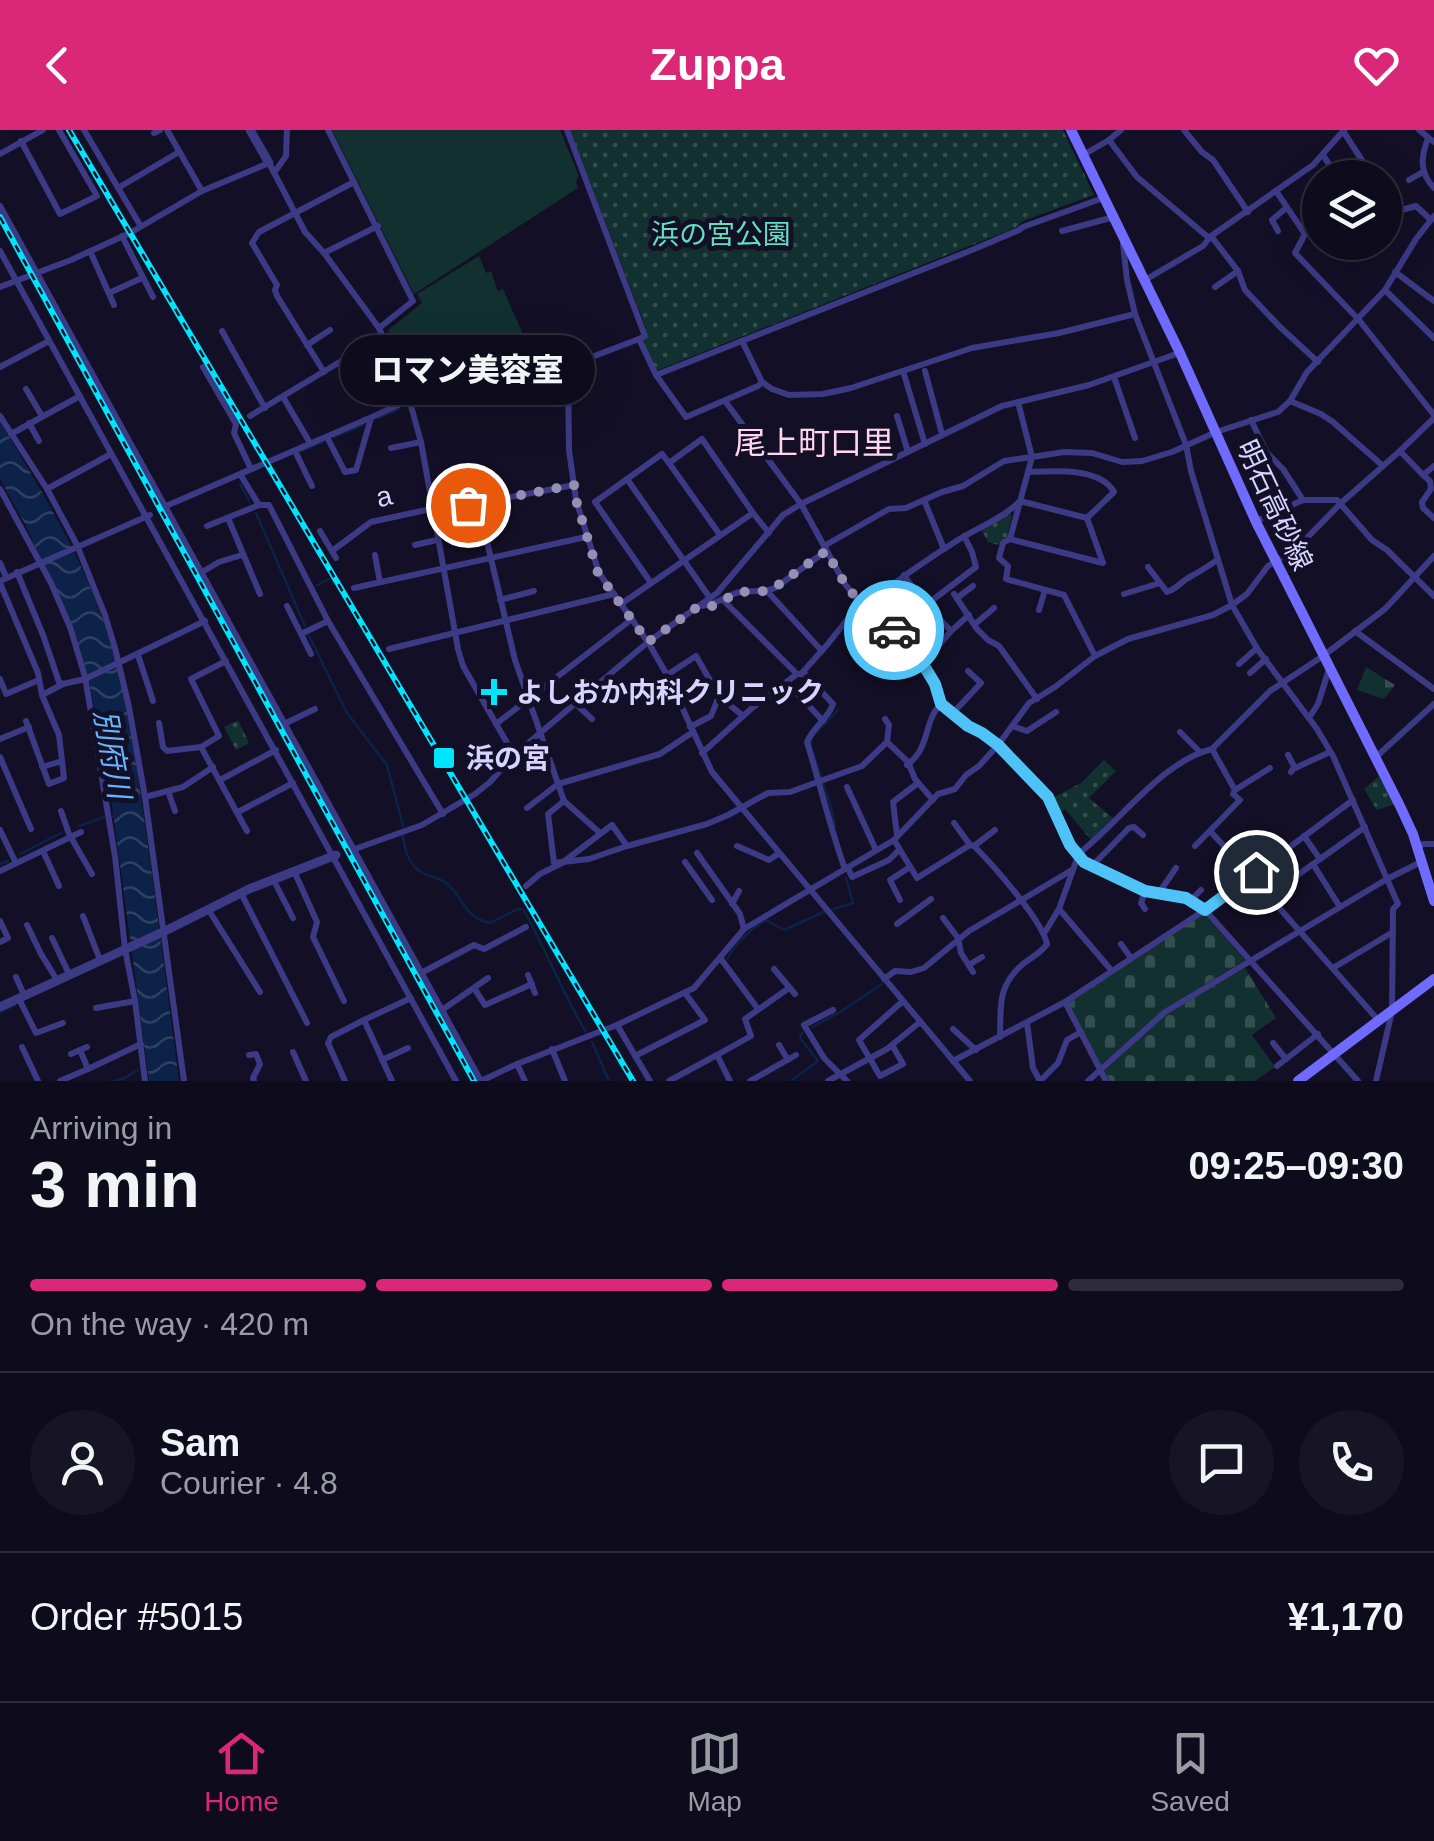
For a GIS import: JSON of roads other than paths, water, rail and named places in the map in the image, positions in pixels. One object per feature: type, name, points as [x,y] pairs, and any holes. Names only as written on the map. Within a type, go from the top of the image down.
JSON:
[{"type":"main road","name":"明石高砂線","points":[[1071,130],[1146,280],[1256,521],[1400,806],[1434,901]]},
{"type":"main road","points":[[1298,1081],[1434,979]]},
{"type":"street","points":[[0,154],[42,130]]},
{"type":"street","points":[[21,141],[60,214],[97,196],[59,130]]},
{"type":"street","points":[[250,130],[305,232],[381,332],[422,442],[454,633],[464,666],[514,755]]},
{"type":"street","points":[[0,287],[122,236],[202,191],[272,168],[286,156],[286,130]]},
{"type":"street","points":[[250,416],[324,372],[381,332],[414,301],[328,130]]},
{"type":"street","points":[[567,130],[645,336],[568,366]]},
{"type":"street","points":[[1084,155],[1120,130]]},
{"type":"street","points":[[1184,130],[1213,160],[1248,212]]},
{"type":"street","points":[[1420,130],[1431,140],[1422,157],[1423,172],[1434,188]]},
{"type":"street","points":[[88,131],[140,225]]},
{"type":"street","points":[[160,131],[180,152],[202,191]]},
{"type":"street","points":[[1146,280],[1203,246],[1210,237],[1313,166],[1343,131],[1361,160]]},
{"type":"street","points":[[1109,140],[1136,177],[1210,237],[1238,271],[1245,290],[1318,362]]},
{"type":"street","points":[[118,188],[180,152]]},
{"type":"street","points":[[1323,155],[1326,160]]},
{"type":"street","points":[[1408,180],[1423,172]]},
{"type":"street","points":[[324,372],[277,296],[277,285],[252,243],[259,232],[354,182]]},
{"type":"street","points":[[1276,191],[1302,230]]},
{"type":"street","points":[[656,376],[1023,226],[1105,197]]},
{"type":"street","points":[[0,206],[481,1081],[617,1025],[694,988],[744,930],[896,838],[938,794],[955,789],[980,766],[1029,703],[1095,656],[1128,638],[1213,616],[1232,606],[1247,594],[1268,566],[1298,546],[1400,451],[1434,416],[1358,320],[1295,253],[1302,240]]},
{"type":"street","points":[[699,606],[712,606],[739,592],[767,591],[791,578],[825,548],[876,514],[906,508],[964,486],[1004,462],[1082,452],[1128,463],[1156,457],[1278,412],[1308,372],[1385,290],[1432,218],[1416,206],[1402,210]]},
{"type":"street","points":[[1278,232],[1272,220],[1286,208]]},
{"type":"street","points":[[1062,231],[1114,217]]},
{"type":"street","points":[[324,253],[378,226]]},
{"type":"street","points":[[1122,232],[1135,314],[1186,445],[1190,471],[1232,606],[1330,752],[1398,904],[1393,909],[1392,1011],[1376,1081]]},
{"type":"street","points":[[122,236],[153,298]]},
{"type":"street","points":[[0,251],[456,1081]]},
{"type":"street","points":[[90,251],[114,305]]},
{"type":"street","points":[[1215,287],[1238,271]]},
{"type":"street","points":[[1395,272],[1434,301]]},
{"type":"street","points":[[108,293],[142,278]]},
{"type":"street","points":[[1385,290],[1434,338]]},
{"type":"street","points":[[742,341],[762,382],[780,392],[804,396],[842,391],[972,348],[1059,333],[1135,314]]},
{"type":"street","points":[[307,345],[330,330]]},
{"type":"street","points":[[222,332],[266,408]]},
{"type":"street","points":[[639,339],[656,376],[686,417],[762,382]]},
{"type":"street","points":[[0,367],[50,341]]},
{"type":"street","points":[[166,506],[536,342],[557,348],[568,366],[569,450],[576,500],[598,573],[667,675],[712,772],[970,1081]]},
{"type":"street","points":[[353,850],[422,824],[466,801],[514,755],[648,642],[710,598],[783,516],[801,504],[1002,406],[1090,385],[1180,352]]},
{"type":"street","points":[[204,367],[224,409],[236,424],[234,433],[251,469]]},
{"type":"street","points":[[903,371],[925,444]]},
{"type":"street","points":[[925,371],[942,434]]},
{"type":"street","points":[[1114,376],[1135,438]]},
{"type":"street","points":[[26,389],[42,416]]},
{"type":"street","points":[[10,434],[80,396]]},
{"type":"street","points":[[284,397],[310,444]]},
{"type":"street","points":[[724,400],[801,504],[845,584],[893,628],[922,664],[935,684],[941,704],[998,745],[1048,797],[1077,856],[1145,891],[1190,901],[1205,910],[1358,1081]]},
{"type":"street","points":[[1290,401],[1322,414],[1383,466]]},
{"type":"street","points":[[1018,402],[1032,457],[1010,538],[1002,543],[998,558],[1008,566],[1006,579],[1064,595],[1095,656]]},
{"type":"street","points":[[0,416],[77,545],[119,663],[145,797],[184,1081]]},
{"type":"street","points":[[897,416],[908,452]]},
{"type":"street","points":[[326,437],[346,472],[356,470],[372,417]]},
{"type":"street","points":[[1251,420],[1267,453],[1303,500]]},
{"type":"street","points":[[29,423],[39,441]]},
{"type":"street","points":[[668,463],[702,439],[769,532]]},
{"type":"street","points":[[392,448],[422,442]]},
{"type":"street","points":[[295,450],[312,486]]},
{"type":"street","points":[[1400,451],[1430,482],[1422,502],[1434,518]]},
{"type":"street","points":[[46,490],[111,454]]},
{"type":"street","points":[[651,583],[595,502],[662,454],[720,535]]},
{"type":"street","points":[[1423,474],[1434,466]]},
{"type":"street","points":[[1029,472],[1070,471],[1104,480],[1114,492],[1087,518]]},
{"type":"street","points":[[240,474],[256,507]]},
{"type":"street","points":[[627,479],[710,598]]},
{"type":"street","name":"a","points":[[320,532],[334,554],[371,522],[574,485]]},
{"type":"street","points":[[0,489],[51,583],[70,626],[86,679],[115,856],[144,1081]]},
{"type":"street","points":[[924,500],[944,549]]},
{"type":"street","points":[[1256,521],[1303,500],[1337,500],[1372,540],[1434,596]]},
{"type":"street","points":[[1020,502],[1087,518]]},
{"type":"street","points":[[702,753],[742,716],[799,674],[863,604],[1020,502]]},
{"type":"street","points":[[208,526],[270,504],[328,621],[443,814]]},
{"type":"street","points":[[622,604],[753,514]]},
{"type":"street","points":[[0,739],[27,724],[49,784],[64,778],[59,735],[42,696],[38,673],[2,574],[17,572],[148,516]]},
{"type":"street","points":[[228,518],[260,594]]},
{"type":"street","points":[[1010,538],[1103,563],[1087,518]]},
{"type":"street","points":[[484,529],[505,622],[564,801],[600,833]]},
{"type":"street","points":[[926,605],[976,567],[964,536]]},
{"type":"street","points":[[354,588],[586,537]]},
{"type":"street","points":[[416,545],[437,540]]},
{"type":"street","points":[[202,572],[242,554]]},
{"type":"street","points":[[376,555],[380,582]]},
{"type":"street","points":[[1045,932],[1060,910],[1077,856],[1164,775],[1200,752],[1212,749],[1270,691],[1385,609],[1434,556]]},
{"type":"street","points":[[1148,568],[1166,592],[1218,559]]},
{"type":"street","points":[[17,572],[62,684]]},
{"type":"street","points":[[904,575],[951,631]]},
{"type":"street","points":[[1124,594],[1134,595],[1160,583]]},
{"type":"street","points":[[973,586],[956,596],[1037,699]]},
{"type":"street","points":[[1038,610],[1044,590]]},
{"type":"street","points":[[500,600],[534,591]]},
{"type":"street","points":[[767,591],[822,651]]},
{"type":"street","points":[[388,649],[614,594]]},
{"type":"street","points":[[723,600],[833,704],[807,742],[822,780],[833,837],[852,877],[889,860],[900,850]]},
{"type":"street","points":[[287,606],[290,621],[311,654]]},
{"type":"street","points":[[975,624],[994,608]]},
{"type":"street","points":[[922,664],[969,615]]},
{"type":"street","points":[[496,724],[632,620]]},
{"type":"street","points":[[42,696],[62,684],[86,679],[204,621]]},
{"type":"street","points":[[301,634],[328,621]]},
{"type":"street","points":[[1355,632],[1434,689]]},
{"type":"street","points":[[1239,664],[1257,647]]},
{"type":"street","points":[[138,654],[154,695]]},
{"type":"street","points":[[667,675],[696,656],[719,696],[742,716]]},
{"type":"street","points":[[1250,673],[1266,659]]},
{"type":"street","points":[[159,724],[167,751],[200,747],[219,736],[191,679],[226,661]]},
{"type":"street","points":[[1309,718],[1330,668]]},
{"type":"street","points":[[952,714],[981,683],[968,671]]},
{"type":"street","points":[[0,679],[3,695],[39,680]]},
{"type":"street","points":[[787,682],[822,721]]},
{"type":"street","points":[[527,808],[558,784],[660,754],[711,716],[719,696]]},
{"type":"street","points":[[576,704],[592,719]]},
{"type":"street","points":[[907,765],[921,752],[935,709],[941,704]]},
{"type":"street","points":[[1375,758],[1434,704]]},
{"type":"street","points":[[286,723],[315,710]]},
{"type":"street","points":[[1012,726],[1028,731],[1056,712]]},
{"type":"street","points":[[564,801],[549,812],[548,818],[554,863],[589,859],[716,820],[768,793],[790,792],[862,766],[887,742],[889,725],[885,720]]},
{"type":"street","points":[[1180,732],[1200,752]]},
{"type":"street","points":[[887,742],[908,762],[933,800]]},
{"type":"street","points":[[60,744],[74,743]]},
{"type":"street","points":[[200,747],[247,830]]},
{"type":"street","points":[[1196,846],[1240,800],[1212,749]]},
{"type":"street","points":[[220,780],[276,750]]},
{"type":"street","points":[[1288,755],[1293,770],[1330,752]]},
{"type":"street","points":[[0,756],[31,828]]},
{"type":"street","points":[[42,767],[62,761]]},
{"type":"street","points":[[145,797],[183,787],[213,767]]},
{"type":"street","points":[[1235,790],[1270,768]]},
{"type":"street","points":[[918,782],[893,802],[896,838],[917,878],[995,830]]},
{"type":"street","points":[[238,812],[293,783]]},
{"type":"street","points":[[847,788],[876,850]]},
{"type":"street","points":[[168,791],[175,811]]},
{"type":"street","points":[[953,1061],[1066,1002],[1205,910],[1353,800]]},
{"type":"street","points":[[60,810],[69,833],[91,863],[92,874]]},
{"type":"street","points":[[716,820],[720,830]]},
{"type":"street","points":[[954,823],[1045,932],[1046,948],[1021,966],[1002,991],[1000,1037]]},
{"type":"street","points":[[526,886],[612,826],[627,846]]},
{"type":"street","points":[[1091,866],[1129,828],[1134,827],[1144,835]]},
{"type":"street","points":[[1268,896],[1365,827]]},
{"type":"street","points":[[0,830],[16,863]]},
{"type":"street","points":[[1210,830],[1379,1021]]},
{"type":"street","points":[[0,870],[69,833],[81,832]]},
{"type":"street","points":[[1304,836],[1340,907]]},
{"type":"street","points":[[1416,847],[1434,844]]},
{"type":"street","points":[[737,846],[768,860],[778,854]]},
{"type":"street","points":[[43,850],[59,875],[59,886]]},
{"type":"street","points":[[697,854],[740,914],[744,930]]},
{"type":"street","points":[[0,1007],[240,893],[334,856]]},
{"type":"street","points":[[684,862],[712,900]]},
{"type":"street","points":[[1088,1081],[1165,1012],[1387,878],[1422,862]]},
{"type":"street","points":[[694,875],[706,866]]},
{"type":"street","points":[[904,908],[890,880],[910,867]]},
{"type":"street","points":[[1158,894],[1176,868]]},
{"type":"street","points":[[884,980],[895,971],[924,968],[958,938],[1072,870]]},
{"type":"street","points":[[294,871],[317,922],[313,937],[344,1002]]},
{"type":"street","points":[[272,879],[293,918]]},
{"type":"street","points":[[1190,901],[1201,890]]},
{"type":"street","points":[[732,904],[738,891]]},
{"type":"street","points":[[1130,908],[1143,906],[1145,891]]},
{"type":"street","points":[[240,893],[307,1022]]},
{"type":"street","points":[[897,924],[904,908],[931,899]]},
{"type":"street","points":[[208,908],[240,950],[258,989],[247,990]]},
{"type":"street","points":[[1060,910],[1112,971]]},
{"type":"street","points":[[84,916],[100,960]]},
{"type":"street","points":[[943,918],[958,938],[960,953],[971,968],[982,957]]},
{"type":"street","points":[[0,920],[8,938],[0,942]]},
{"type":"street","points":[[27,925],[56,980]]},
{"type":"street","points":[[422,973],[474,945],[484,949],[526,927]]},
{"type":"street","points":[[1333,968],[1393,932]]},
{"type":"street","points":[[52,938],[69,974]]},
{"type":"street","points":[[1121,944],[1131,958]]},
{"type":"street","points":[[721,959],[758,1010]]},
{"type":"street","points":[[668,1081],[751,1036],[745,1019],[792,991],[774,969]]},
{"type":"street","points":[[16,977],[37,1036],[62,1023]]},
{"type":"street","points":[[442,1010],[488,978]]},
{"type":"street","points":[[474,988],[485,1005],[530,980],[535,993]]},
{"type":"street","points":[[635,1056],[705,1020],[685,992]]},
{"type":"street","points":[[345,1081],[328,1043],[331,1037],[411,998]]},
{"type":"street","points":[[96,1008],[135,1001]]},
{"type":"street","points":[[892,1046],[904,1064],[880,1076],[859,1040],[902,1001]]},
{"type":"street","points":[[1066,1002],[1106,1081]]},
{"type":"street","points":[[833,1010],[804,1026],[824,1058],[847,1081]]},
{"type":"street","points":[[364,1020],[392,1081]]},
{"type":"street","points":[[828,1081],[892,1046],[920,1022]]},
{"type":"street","points":[[1028,1023],[1033,1068],[1040,1081],[1058,1063],[1067,1040],[1081,1032]]},
{"type":"street","points":[[617,1025],[650,1081]]},
{"type":"street","points":[[953,1029],[976,1050]]},
{"type":"street","points":[[1278,1066],[1318,1034]]},
{"type":"street","points":[[1273,1043],[1286,1059]]},
{"type":"street","points":[[60,1081],[140,1044]]},
{"type":"street","points":[[779,1045],[788,1060]]},
{"type":"street","points":[[22,1047],[38,1081]]},
{"type":"street","points":[[382,1060],[408,1048]]},
{"type":"street","points":[[552,1049],[565,1081]]},
{"type":"street","points":[[79,1050],[88,1069]]},
{"type":"street","points":[[294,1052],[306,1081]]},
{"type":"street","points":[[250,1056],[256,1054],[260,1064],[254,1081]]},
{"type":"street","points":[[717,1055],[730,1081]]},
{"type":"street","points":[[750,1081],[796,1055]]},
{"type":"street","points":[[517,1064],[525,1081]]},
{"type":"water","name":"別府川","points":[[0,422],[81,566],[117,668],[137,773],[179,1081],[149,1081],[109,782],[88,677],[25,524],[0,479]]},
{"type":"waterway","points":[[378,418],[400,409]]},
{"type":"waterway","points":[[334,437],[363,425]]},
{"type":"waterway","points":[[301,451],[322,442]]},
{"type":"waterway","points":[[240,484],[249,500]]},
{"type":"waterway","points":[[256,513],[305,626]]},
{"type":"waterway","points":[[316,586],[329,579]]},
{"type":"waterway","points":[[309,636],[347,713],[387,765],[403,826]]},
{"type":"waterway","points":[[811,746],[812,737],[838,710]]},
{"type":"waterway","points":[[813,753],[835,827]]},
{"type":"waterway","points":[[80,826],[117,816]]},
{"type":"waterway","points":[[20,854],[61,833]]},
{"type":"waterway","points":[[403,836],[414,866],[450,886],[473,916],[490,923],[523,909],[586,1032]]},
{"type":"waterway","points":[[0,864],[8,861]]},
{"type":"waterway","points":[[727,959],[734,947],[766,920],[784,930],[853,903],[846,878]]},
{"type":"waterway","points":[[812,1027],[882,984]]},
{"type":"waterway","points":[[0,1012],[15,1005]]},
{"type":"waterway","points":[[791,1081],[818,1061],[800,1038],[802,1033]]},
{"type":"waterway","points":[[592,1042],[609,1081]]},
{"type":"waterway","points":[[113,1081],[138,1070]]},
{"type":"railway","points":[[69,130],[633,1081]]},
{"type":"railway","points":[[0,217],[474,1081]]},
{"type":"place","name":"ロマン美容室","points":[[468,505]]},
{"type":"place","name":"よしおか内科クリニック","points":[[494,692]]},
{"type":"place","name":"浜の宮","points":[[444,758]]},
{"type":"district","name":"尾上町口里","points":[[814,443]]},
{"type":"park label","name":"浜の宮公園","points":[[721,234]]}]
